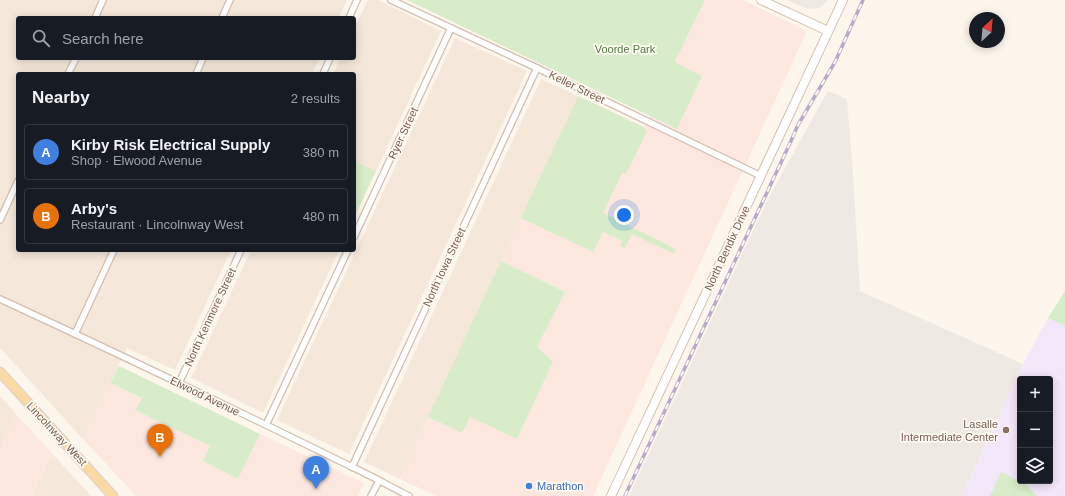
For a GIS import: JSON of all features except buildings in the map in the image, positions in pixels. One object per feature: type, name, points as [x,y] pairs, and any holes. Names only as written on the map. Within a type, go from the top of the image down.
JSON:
[{"type":"main road","name":"Lincolnway West","points":[[0,372],[113,496]]},
{"type":"street","points":[[96,16],[103,0]]},
{"type":"street","points":[[223,16],[230,0]]},
{"type":"street","points":[[350,16],[357,0]]},
{"type":"street","name":"Keller Street","points":[[391,0],[537,68],[761,176]]},
{"type":"street","points":[[761,0],[828,31]]},
{"type":"street","name":"North Bendix Drive","points":[[611,496],[843,0]]},
{"type":"street","name":"Ryer Street","points":[[356,233],[451,28]]},
{"type":"street","points":[[69,72],[75,60]]},
{"type":"street","points":[[197,72],[202,60]]},
{"type":"street","points":[[324,72],[329,60]]},
{"type":"street","name":"North Iowa Street","points":[[352,467],[537,68]]},
{"type":"street","points":[[0,220],[16,185]]},
{"type":"street","points":[[75,334],[113,252]]},
{"type":"street","name":"North Kenmore Street","points":[[179,383],[240,252]]},
{"type":"street","points":[[266,425],[347,252]]},
{"type":"street","name":"Elwood Avenue","points":[[0,299],[179,383],[409,496]]},
{"type":"street","points":[[372,496],[379,481]]},
{"type":"shaded area","points":[[0,0],[347,0],[339,16],[16,16],[16,60],[319,60],[313,72],[16,72],[16,252],[230,252],[175,370],[127,348],[83,439],[0,348]]},
{"type":"shaded area","points":[[368,0],[378,0],[441,31],[376,171],[356,162],[356,72],[334,72],[340,60],[356,60],[356,25]]},
{"type":"shaded area","points":[[705,0],[743,0],[807,31],[593,496],[436,496],[400,479],[428,417],[462,433],[470,417],[517,439],[553,362],[537,347],[565,292],[501,261],[578,96],[644,127]]},
{"type":"shaded area","points":[[787,0],[828,0],[821,7],[812,9],[805,8]]},
{"type":"shaded area","points":[[455,38],[527,71],[349,454],[277,420]]},
{"type":"shaded area","points":[[541,79],[578,96],[400,479],[364,462]]},
{"type":"shaded area","points":[[828,91],[847,99],[860,291],[1023,364],[962,496],[629,496],[769,197]]},
{"type":"shaded area","points":[[250,252],[338,252],[263,413],[191,378]]},
{"type":"shaded area","name":"Lasalle Intermediate Center","points":[[1048,318],[1065,326],[1065,496],[962,496],[1017,377],[1017,484],[1053,484],[1053,376],[1017,376]]},
{"type":"shaded area","points":[[110,383],[142,398],[136,410],[210,446],[237,479],[260,434],[364,483],[358,496],[136,496],[83,439]]},
{"type":"shaded area","points":[[0,396],[16,414],[0,448]]},
{"type":"shaded area","points":[[16,414],[52,453],[32,496],[0,496],[0,448]]},
{"type":"shaded area","points":[[52,453],[91,496],[32,496]]},
{"type":"green space","name":"Voorde Park","points":[[407,0],[705,0],[675,62],[702,76],[677,129]]},
{"type":"green space","points":[[578,96],[644,127],[647,131],[626,174],[622,173],[603,213],[676,249],[674,254],[632,234],[625,248],[620,246],[622,241],[603,232],[593,252],[521,218]]},
{"type":"green space","points":[[356,162],[376,171],[356,214]]},
{"type":"green space","points":[[501,261],[565,292],[537,347],[553,362],[517,439],[470,417],[462,433],[428,417]]},
{"type":"green space","points":[[1065,291],[1065,326],[1048,318]]},
{"type":"green space","points":[[119,366],[260,434],[238,479],[203,461],[210,446],[135,410],[142,398],[110,383]]},
{"type":"green space","points":[[1001,472],[1017,480],[1017,484],[1027,485],[1037,496],[990,496]]},
{"type":"railway","points":[[625,496],[798,125],[835,62],[863,0]]},
{"type":"place","name":"Lasalle Intermediate Center","points":[[1006,430]]},
{"type":"place","name":"Arby's","points":[[160,457]]},
{"type":"place","name":"Marathon","points":[[529,486]]},
{"type":"place","name":"Kirby Risk Electrical Supply","points":[[316,489]]}]
